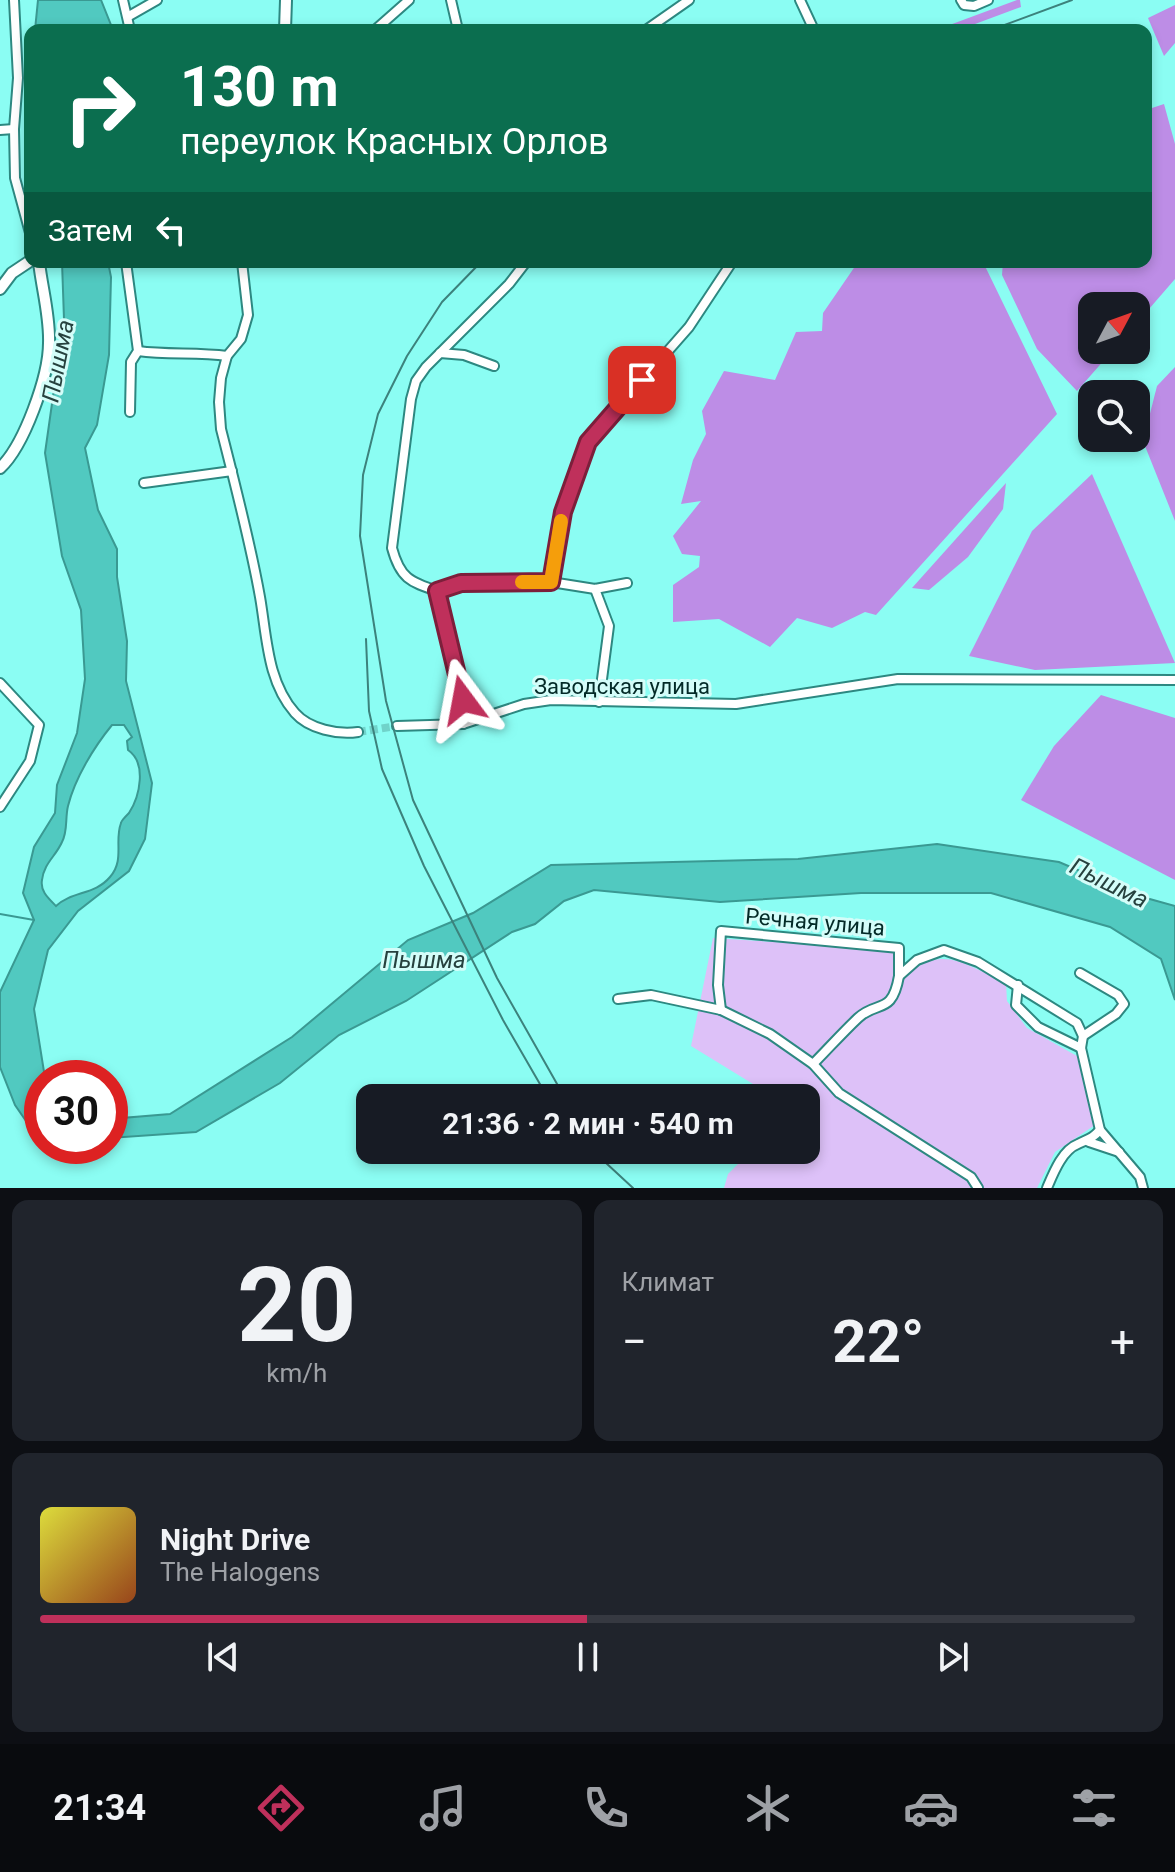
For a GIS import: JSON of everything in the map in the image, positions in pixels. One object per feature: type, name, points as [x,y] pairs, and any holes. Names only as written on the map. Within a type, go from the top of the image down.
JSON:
[{"type":"main road","points":[[285,24],[286,0]]},
{"type":"main road","points":[[0,289],[12,273],[24,265]]},
{"type":"main road","points":[[0,468],[16,450],[25,432],[48,360],[48,323],[40,268]]},
{"type":"street","points":[[14,0],[18,78],[14,129],[15,178],[24,211]]},
{"type":"street","points":[[123,0],[130,24]]},
{"type":"street","points":[[129,16],[157,0]]},
{"type":"street","points":[[382,24],[409,0]]},
{"type":"street","points":[[451,0],[457,24]]},
{"type":"street","points":[[655,24],[689,0]]},
{"type":"street","points":[[800,0],[811,24]]},
{"type":"street","points":[[962,2],[974,6],[988,0]]},
{"type":"street","points":[[0,130],[14,129]]},
{"type":"street","points":[[127,268],[138,351],[131,362],[130,412]]},
{"type":"street","points":[[242,268],[247,322],[241,339],[227,356],[219,402],[260,597],[267,653],[285,700],[298,717],[320,729],[346,734],[358,732]]},
{"type":"street","points":[[521,268],[416,381],[392,548],[397,566],[411,582],[437,591],[461,583],[551,582],[595,589],[627,583]]},
{"type":"street","points":[[551,582],[563,512],[588,442],[689,327],[728,268]]},
{"type":"street","points":[[138,351],[227,356]]},
{"type":"street","points":[[440,353],[464,355],[494,366]]},
{"type":"street","points":[[144,483],[232,471]]},
{"type":"street","points":[[595,589],[609,626],[599,702]]},
{"type":"street","points":[[437,591],[463,700],[463,724]]},
{"type":"street","name":"Заводская улица","points":[[397,726],[463,724],[524,704],[551,700],[736,704],[898,679],[1175,680]]},
{"type":"street","points":[[0,683],[39,725],[30,761],[0,807]]},
{"type":"street","name":"Речная улица","points":[[721,1010],[718,985],[721,931],[899,948],[899,976]]},
{"type":"street","points":[[813,1064],[862,1014],[882,1008],[897,991],[899,976],[917,960],[944,950],[978,962],[1077,1023],[1083,1036],[1081,1048],[1100,1130],[1140,1177],[1143,1188]]},
{"type":"street","points":[[1080,973],[1118,995],[1124,1004],[1116,1014],[1083,1036]]},
{"type":"street","points":[[1018,985],[1016,1005],[1038,1027],[1081,1048]]},
{"type":"street","points":[[618,999],[651,995],[721,1010],[770,1034],[813,1064],[839,1093],[971,1177],[978,1188]]},
{"type":"street","points":[[1089,1142],[1100,1130]]},
{"type":"street","points":[[1047,1188],[1067,1152],[1078,1144],[1089,1142],[1121,1152]]},
{"type":"shaded area","points":[[1020,0],[1021,7],[975,24],[952,24]]},
{"type":"shaded area","points":[[1175,5],[1175,43],[1164,56],[1152,24],[1148,18]]},
{"type":"shaded area","points":[[1164,104],[1175,144],[1175,279],[1150,308],[1150,292],[1078,292],[1078,364],[1101,364],[1087,380],[1078,380],[1077,391],[1037,349],[1002,275],[1003,268],[1152,268],[1152,108]]},
{"type":"shaded area","points":[[854,268],[986,268],[1057,414],[876,615],[865,612],[832,628],[797,618],[770,647],[719,619],[673,622],[673,585],[699,567],[700,556],[682,554],[673,536],[701,501],[681,504],[693,460],[706,434],[702,411],[724,371],[775,380],[796,332],[822,331],[823,313]]},
{"type":"shaded area","points":[[1175,367],[1175,521],[1147,452],[1150,452],[1150,414],[1157,386]]},
{"type":"shaded area","points":[[1092,474],[1175,663],[1035,670],[969,656],[1032,531]]},
{"type":"shaded area","points":[[1006,483],[1003,509],[968,557],[929,590],[912,588]]},
{"type":"shaded area","points":[[1101,695],[1175,718],[1175,880],[1021,800],[1054,746]]},
{"type":"shaded area","points":[[713,938],[896,950],[896,982],[926,963],[950,960],[1006,983],[1007,1001],[1027,1028],[1077,1056],[1095,1125],[1055,1152],[1037,1188],[724,1188],[728,1174],[738,1164],[820,1164],[820,1084],[753,1084],[691,1046]]},
{"type":"water","points":[[38,0],[101,0],[111,24],[36,24]]},
{"type":"water","name":"Пышма","points":[[62,268],[109,268],[109,355],[97,425],[85,448],[98,510],[117,549],[117,577],[127,641],[126,681],[152,783],[145,839],[129,871],[78,911],[48,950],[34,1009],[42,1060],[24,1060],[24,1118],[15,1105],[0,1067],[0,992],[34,920],[23,893],[34,847],[55,813],[57,785],[77,733],[85,679],[81,610],[62,556],[45,453],[64,319]],"holes":[[[112,725],[124,725],[132,737],[127,741],[128,750],[138,763],[140,780],[133,806],[121,822],[114,871],[104,883],[56,906],[43,891],[42,880],[45,869],[64,838],[67,811],[75,785]]]},
{"type":"water","name":"Пышма","points":[[937,844],[1059,862],[1139,896],[1175,906],[1175,1000],[1161,959],[1110,927],[991,893],[861,893],[720,902],[594,890],[564,901],[535,924],[512,932],[406,1001],[339,1035],[280,1083],[196,1132],[128,1137],[128,1118],[170,1114],[292,1037],[408,940],[473,913],[551,865],[798,859]]},
{"type":"waterway","points":[[0,914],[34,920]]},
{"type":"tunnel","points":[[358,732],[397,726]]},
{"type":"railway","points":[[1007,24],[1072,0]]},
{"type":"railway","points":[[475,268],[442,302],[407,356],[378,414],[363,475],[360,536],[386,701],[413,800],[497,978],[557,1084]]},
{"type":"railway","points":[[366,639],[369,711],[382,769],[424,866],[503,1020],[540,1084]]},
{"type":"railway","points":[[607,1164],[633,1188]]},
{"type":"slow traffic","points":[[522,582],[551,582],[561,521]]},
{"type":"route","points":[[463,700],[437,591],[461,583],[551,582],[563,512],[588,442],[642,380]]}]
